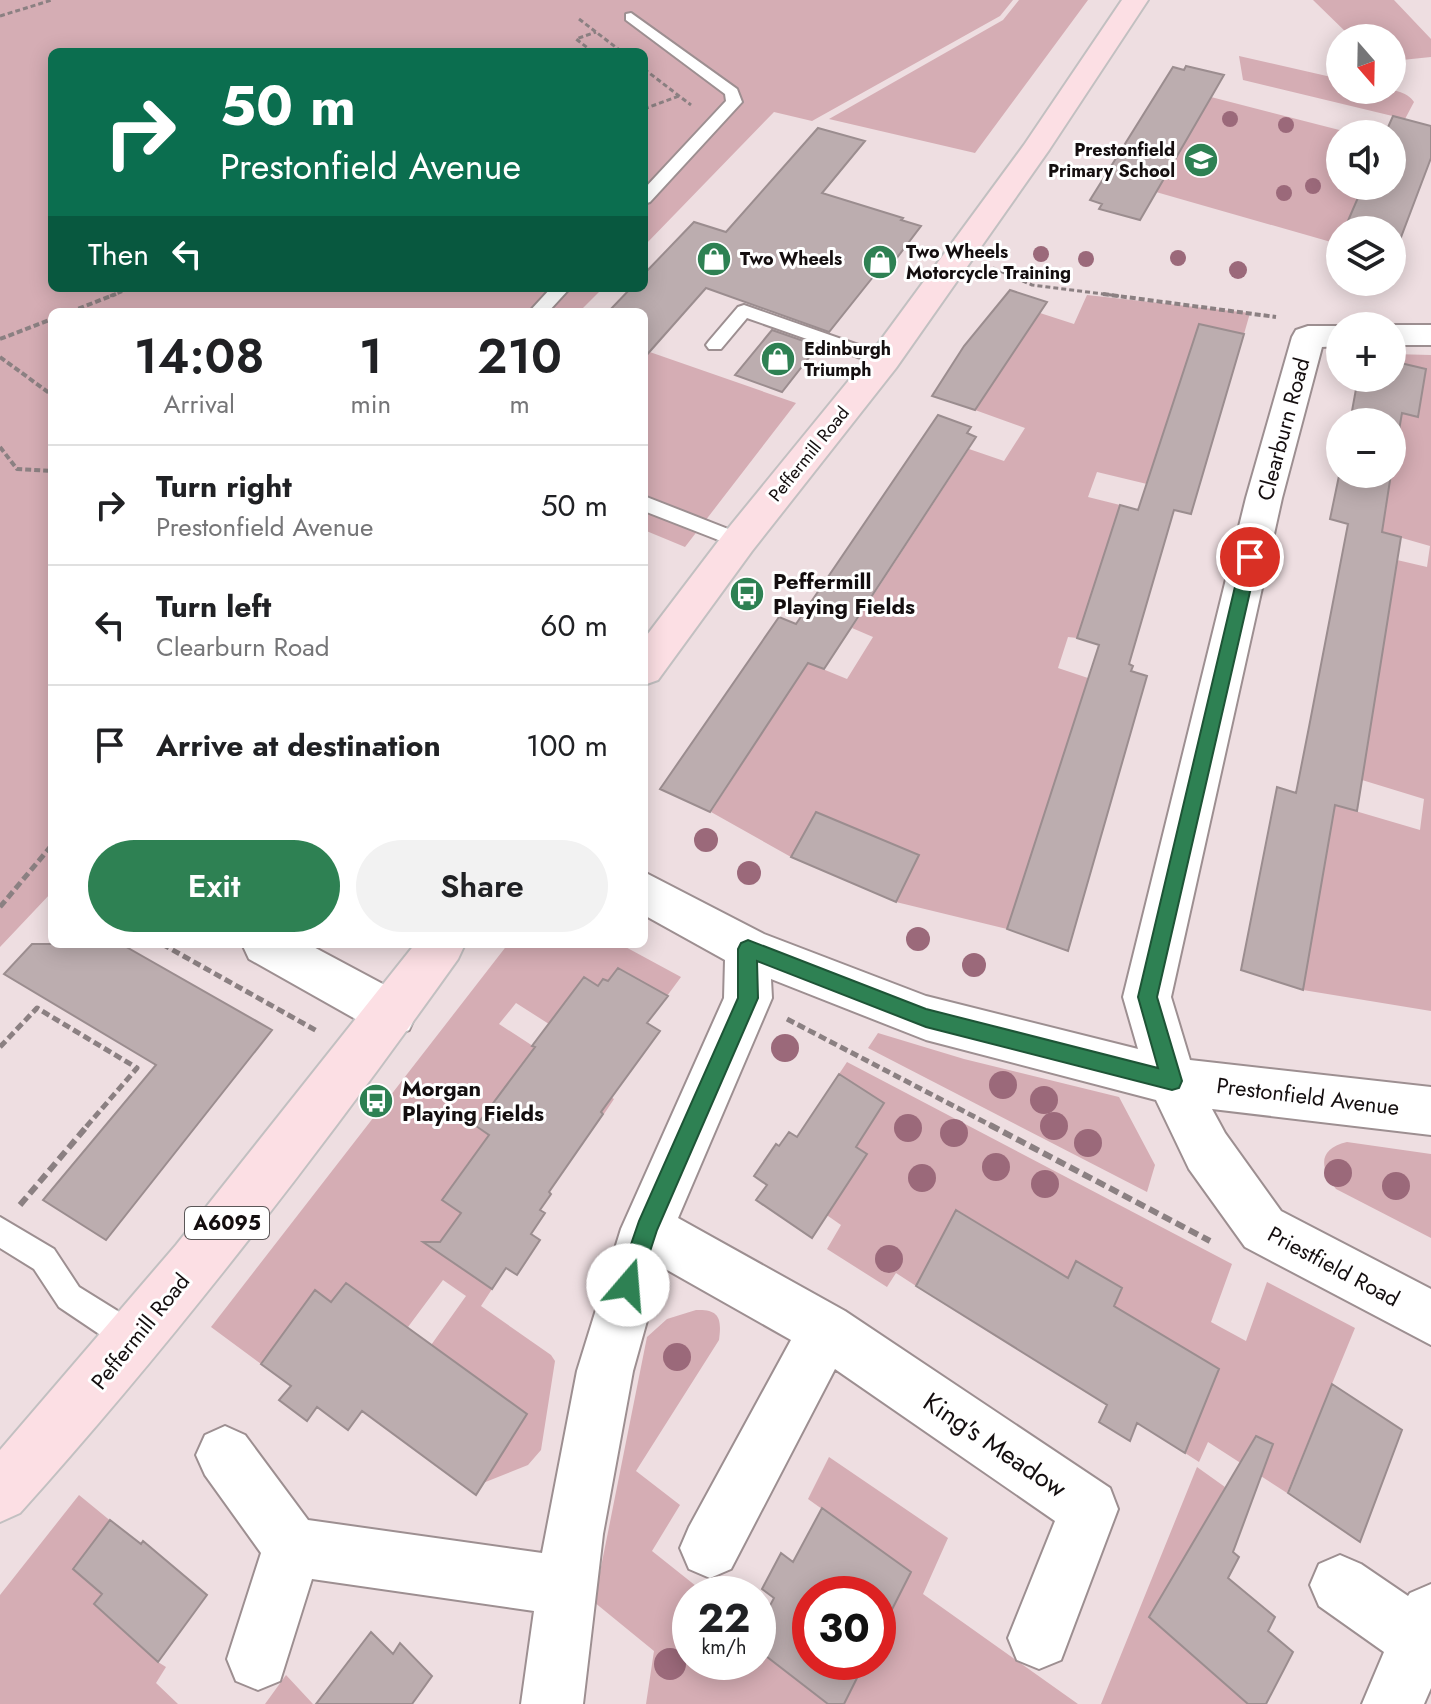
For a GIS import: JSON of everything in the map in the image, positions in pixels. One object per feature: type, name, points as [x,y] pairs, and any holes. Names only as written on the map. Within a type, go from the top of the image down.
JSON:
[{"type":"main road","name":"Peffermill Road","points":[[648,664],[739,541],[884,360],[963,252],[1135,0]]},
{"type":"main road","name":"Peffermill Road","points":[[0,1493],[134,1339],[392,1014],[439,948]]},
{"type":"street","points":[[1406,335],[1431,335]]},
{"type":"street","name":"Clearburn Road","points":[[1172,1081],[1147,997],[1264,498],[1324,337]]},
{"type":"street","name":"Prestonfield Avenue","points":[[648,895],[748,974],[1172,1081],[1431,1111]]},
{"type":"street","points":[[272,948],[392,1014]]},
{"type":"street","points":[[552,1704],[583,1482],[605,1371],[647,1229],[748,974]]},
{"type":"street","name":"Priestfield Road","points":[[1172,1081],[1207,1151],[1263,1229],[1431,1318]]},
{"type":"street","name":"King's Meadow","points":[[647,1229],[826,1330],[1089,1509],[1039,1638]]},
{"type":"street","points":[[710,1548],[826,1330]]},
{"type":"street","points":[[225,1455],[292,1547],[567,1586]]},
{"type":"street","points":[[258,1659],[292,1547]]},
{"type":"street","points":[[1340,1585],[1426,1627],[1393,1704]]},
{"type":"lane","points":[[631,17],[732,92],[734,102],[648,195]]},
{"type":"lane","points":[[542,308],[557,292]]},
{"type":"lane","points":[[715,345],[744,311],[884,360]]},
{"type":"lane","points":[[648,505],[739,541]]},
{"type":"lane","points":[[5,1224],[44,1259],[69,1297],[134,1339]]},
{"type":"path","points":[[0,16],[52,0]]},
{"type":"path","points":[[579,19],[617,48]]},
{"type":"path","points":[[588,48],[576,39],[596,32]]},
{"type":"path","points":[[648,72],[713,122]]},
{"type":"path","points":[[648,108],[679,96]]},
{"type":"path","points":[[963,252],[1025,284],[1269,314],[1324,337]]},
{"type":"path","points":[[80,308],[122,292]]},
{"type":"path","points":[[0,339],[48,321]]},
{"type":"path","points":[[0,357],[48,392]]},
{"type":"path","points":[[0,447],[17,469],[48,471]]},
{"type":"path","points":[[0,907],[48,850]]},
{"type":"path","points":[[169,948],[359,1055]]},
{"type":"path","points":[[748,974],[1211,1242],[1231,1244],[1246,1240],[1263,1229]]},
{"type":"path","points":[[0,1047],[37,1008],[137,1068],[5,1224]]},
{"type":"shaded area","points":[[0,0],[1013,0],[1000,16],[812,121],[774,112],[648,242],[648,48],[48,48],[48,292],[599,292],[583,308],[48,308],[48,896],[0,947]]},
{"type":"shaded area","points":[[1019,0],[1088,0],[975,153],[829,119],[1003,20]]},
{"type":"shaded area","points":[[1313,0],[1394,0],[1431,39],[1431,57],[1406,60],[1406,24],[1338,24]]},
{"type":"shaded area","points":[[1239,56],[1326,76],[1326,100],[1243,80]]},
{"type":"shaded area","points":[[1406,95],[1414,102],[1405,119],[1343,104],[1406,104]]},
{"type":"shaded area","points":[[1211,97],[1326,127],[1326,200],[1357,200],[1350,216],[1326,216],[1326,241],[1156,192]]},
{"type":"shaded area","points":[[1087,295],[1250,313],[1244,334],[1199,324],[1147,484],[1097,472],[1088,497],[1120,505],[1077,638],[1068,637],[1058,668],[1088,678],[1007,929],[896,902],[919,855],[816,813],[791,857],[711,812],[808,663],[847,679],[873,637],[852,628],[969,449],[1004,461],[1025,428],[975,410],[1040,313],[1074,324]]},
{"type":"shaded area","points":[[648,351],[796,403],[685,547],[648,532]]},
{"type":"shaded area","points":[[1406,354],[1431,355],[1431,1011],[1303,990],[1335,805],[1420,830],[1424,799],[1362,780],[1397,560],[1427,567],[1430,546],[1381,532],[1388,488],[1406,488],[1406,414],[1418,417],[1426,369],[1406,364]]},
{"type":"shaded area","points":[[505,948],[627,948],[681,977],[667,996],[619,968],[608,981],[603,979],[563,1033],[516,1003],[499,1024],[614,1099],[604,1114],[551,1081],[476,1127],[557,1180],[503,1186],[468,1163],[442,1200],[461,1213],[435,1250],[492,1289],[481,1306],[551,1355],[555,1361],[541,1450],[528,1465],[483,1483],[527,1414],[474,1376],[377,1421],[466,1296],[443,1280],[408,1327],[346,1284],[331,1302],[315,1291],[261,1364],[211,1327]]},
{"type":"shaded area","points":[[878,1033],[964,1059],[1119,1097],[1155,1165],[1147,1192],[868,1048]]},
{"type":"shaded area","points":[[847,1062],[1232,1264],[1211,1322],[1246,1341],[1267,1282],[1355,1328],[1287,1493],[1208,1442],[1199,1462],[1185,1453],[1219,1369],[1114,1306],[1122,1288],[1076,1261],[1068,1278],[957,1210],[916,1286],[896,1273],[887,1287],[827,1249],[841,1225],[818,1209],[866,1153],[856,1147],[884,1103],[839,1074]]},
{"type":"shaded area","points":[[1347,1142],[1431,1154],[1431,1238],[1336,1189],[1327,1174],[1324,1160],[1330,1149]]},
{"type":"shaded area","points":[[696,1310],[710,1311],[717,1316],[720,1326],[719,1340],[636,1471],[680,1505],[652,1551],[683,1576],[672,1576],[672,1680],[776,1680],[776,1664],[792,1676],[792,1680],[797,1680],[828,1704],[646,1704],[654,1651],[594,1602],[647,1337],[667,1319]]},
{"type":"shaded area","points":[[829,1457],[948,1538],[923,1594],[1078,1704],[844,1704],[856,1680],[896,1680],[896,1600],[910,1572],[808,1499]]},
{"type":"shaded area","points":[[1197,1467],[1225,1487],[1150,1617],[1248,1704],[1101,1704]]},
{"type":"shaded area","points":[[79,1495],[129,1536],[158,1662],[166,1667],[156,1683],[178,1704],[0,1704],[0,1595]]},
{"type":"shaded area","points":[[286,1675],[313,1704],[265,1704]]},
{"type":"building","points":[[1186,66],[1224,75],[1140,220],[1099,209],[1102,204],[1090,200],[1173,67],[1184,70]]},
{"type":"building","points":[[1393,116],[1431,126],[1431,158],[1406,224],[1406,216],[1350,216],[1357,200],[1406,200],[1406,120],[1391,120]]},
{"type":"building","points":[[818,128],[865,141],[822,193],[921,226],[887,271],[873,277],[829,332],[706,288],[648,353],[648,308],[612,308],[627,292],[648,292],[648,270],[694,222],[726,232]]},
{"type":"building","points":[[1010,290],[1047,302],[975,410],[932,396],[964,346]]},
{"type":"building","points":[[1199,324],[1244,334],[1191,514],[1174,510],[1129,664],[1133,666],[1131,671],[1147,676],[1068,951],[1007,929],[1099,645],[1077,638],[1120,505],[1138,510]]},
{"type":"building","points":[[772,330],[818,346],[782,392],[735,375]]},
{"type":"building","points":[[1406,364],[1426,369],[1418,417],[1406,414],[1406,408],[1353,408],[1355,392],[1406,392]]},
{"type":"building","points":[[938,415],[971,427],[967,433],[976,437],[824,669],[808,663],[710,812],[660,789],[779,617],[796,624]]},
{"type":"building","points":[[1336,488],[1389,488],[1382,532],[1401,537],[1357,811],[1335,805],[1303,990],[1241,970],[1277,787],[1296,793],[1348,524],[1330,519]]},
{"type":"building","points":[[816,812],[919,855],[896,902],[791,857]]},
{"type":"building","points":[[32,944],[48,944],[48,948],[128,948],[272,1030],[106,1240],[43,1200],[156,1065],[4,974]]},
{"type":"building","points":[[618,968],[668,996],[647,1023],[660,1031],[601,1112],[603,1114],[549,1192],[551,1194],[540,1210],[545,1213],[531,1234],[540,1240],[517,1275],[506,1268],[492,1289],[423,1242],[440,1242],[461,1213],[442,1200],[489,1135],[476,1126],[535,1047],[532,1046],[584,977],[598,986],[603,979],[608,981]]},
{"type":"building","points":[[839,1074],[884,1103],[856,1147],[867,1154],[812,1238],[756,1200],[767,1185],[754,1176],[776,1144],[779,1146],[789,1132],[797,1137]]},
{"type":"building","points":[[956,1210],[1068,1278],[1076,1261],[1122,1288],[1114,1306],[1219,1369],[1185,1453],[1137,1423],[1130,1441],[1099,1422],[1107,1405],[916,1286]]},
{"type":"building","points":[[346,1283],[527,1414],[476,1495],[362,1411],[348,1430],[317,1407],[307,1421],[279,1400],[291,1386],[261,1364],[315,1290],[331,1302]]},
{"type":"building","points":[[1332,1384],[1402,1430],[1360,1542],[1288,1493]]},
{"type":"building","points":[[1256,1436],[1273,1444],[1233,1552],[1239,1557],[1228,1578],[1275,1617],[1268,1631],[1293,1652],[1266,1704],[1248,1704],[1149,1617]]},
{"type":"building","points":[[822,1508],[911,1572],[896,1602],[896,1576],[792,1576],[792,1676],[776,1664],[776,1576],[769,1576],[781,1553],[793,1562]]},
{"type":"building","points":[[110,1520],[141,1544],[143,1541],[207,1595],[158,1662],[94,1604],[102,1594],[73,1569]]},
{"type":"building","points":[[371,1632],[393,1654],[400,1643],[432,1676],[412,1704],[316,1704]]},
{"type":"building","points":[[797,1680],[856,1680],[844,1704],[828,1704]]},
{"type":"place","name":"Prestonfield Primary School","points":[[1201,160]]},
{"type":"place","name":"Two Wheels","points":[[714,259]]},
{"type":"place","name":"Two Wheels Motorcycle Training","points":[[880,262]]},
{"type":"place","name":"Edinburgh Triumph","points":[[778,359]]},
{"type":"place","name":"Peffermill Playing Fields","points":[[747,594]]},
{"type":"place","name":"Morgan Playing Fields","points":[[376,1101]]},
{"type":"route","points":[[628,1285],[647,1229],[748,998],[748,949],[926,1018],[1172,1081],[1147,997],[1250,557]]}]
